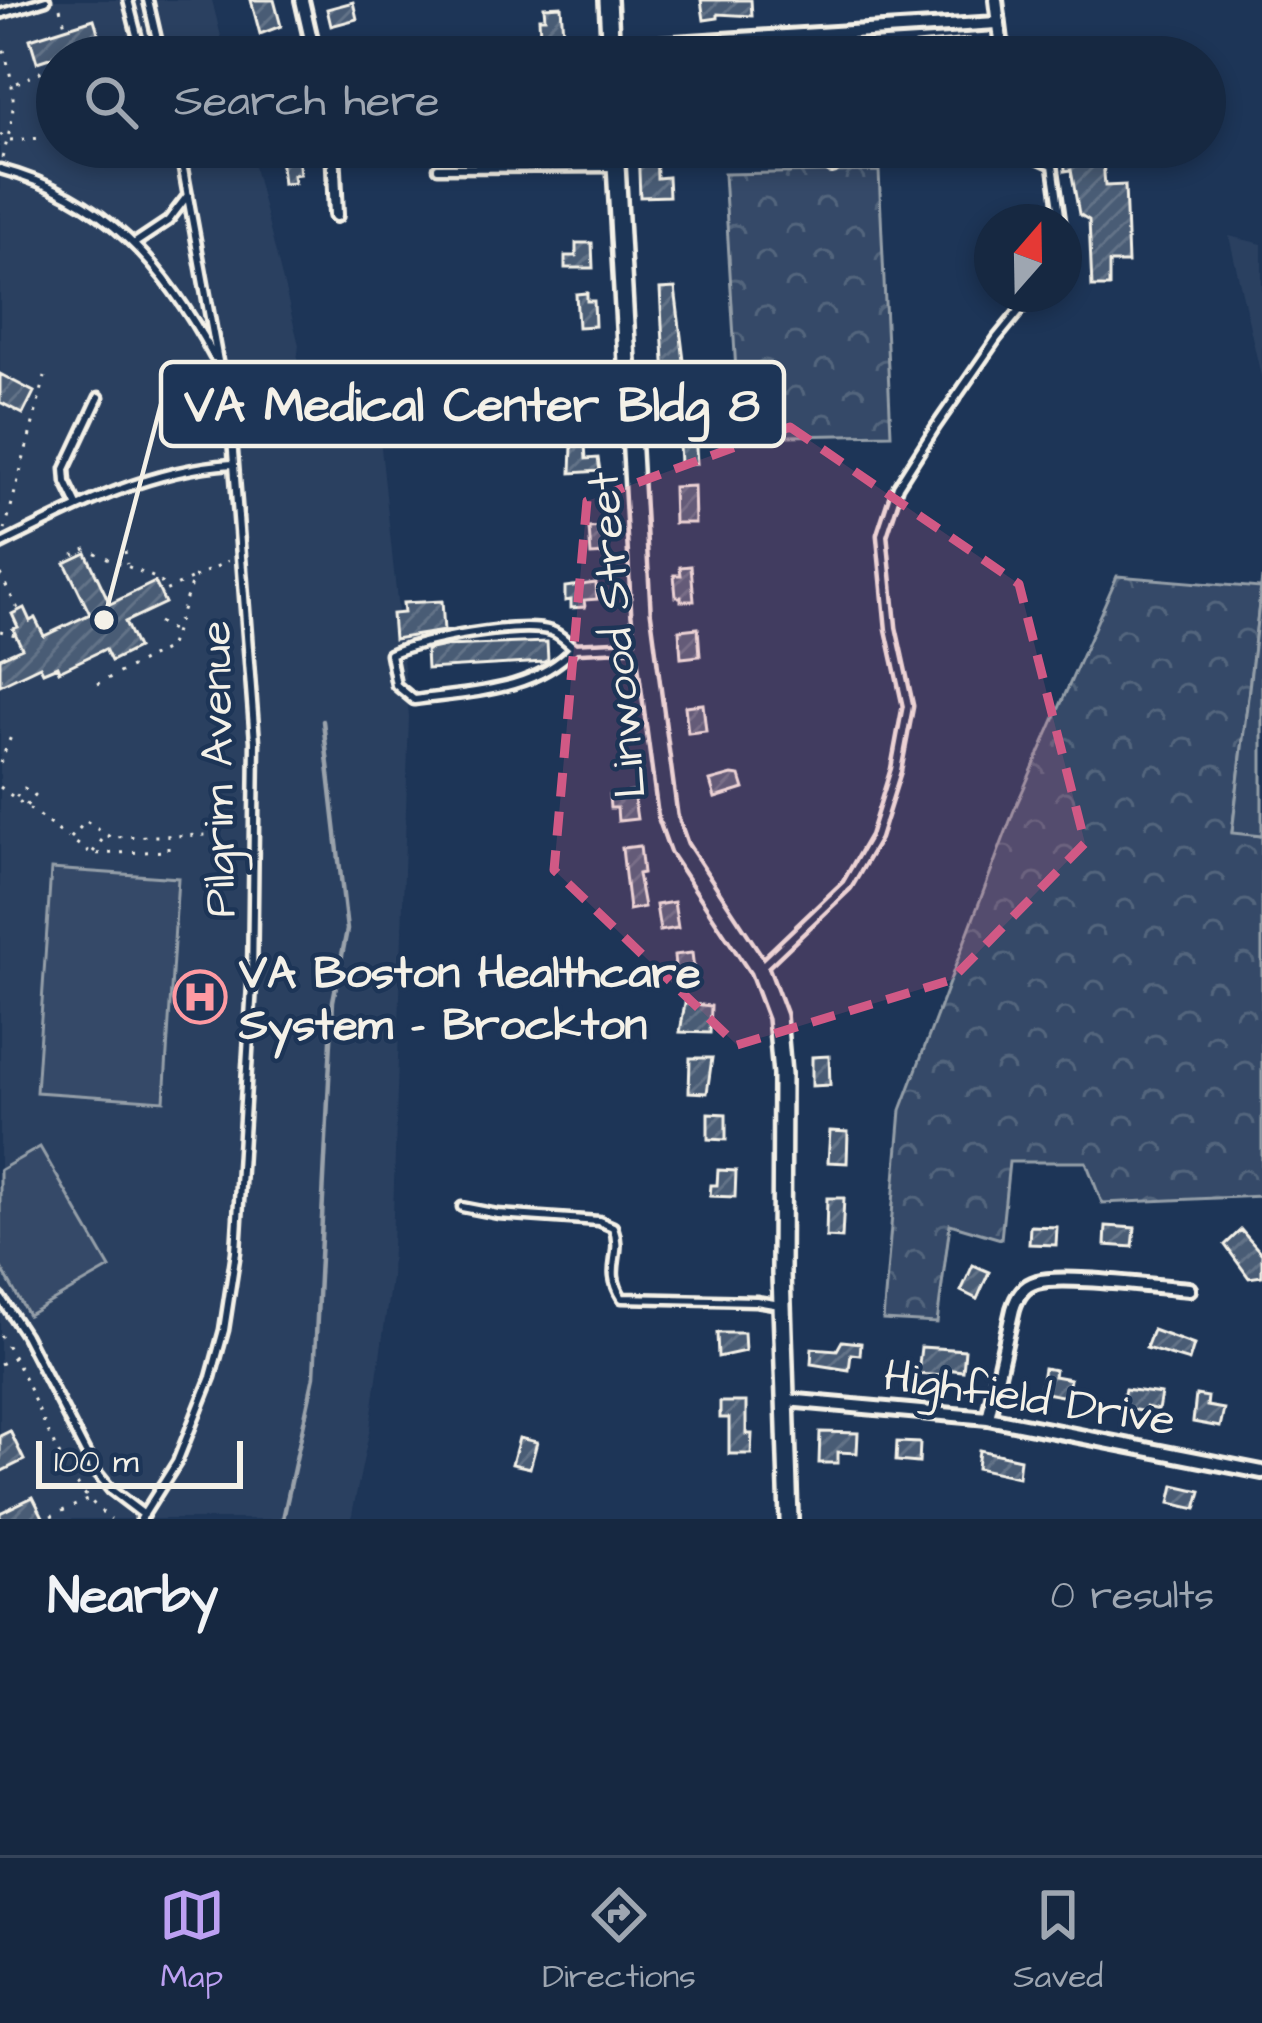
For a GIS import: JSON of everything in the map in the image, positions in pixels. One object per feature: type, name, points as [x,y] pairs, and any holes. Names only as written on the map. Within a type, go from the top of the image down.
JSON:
[{"type":"street","points":[[302,0],[310,36]]},
{"type":"street","points":[[608,0],[610,36]]},
{"type":"street","points":[[996,0],[999,36]]},
{"type":"street","points":[[832,36],[997,23]]},
{"type":"street","points":[[334,168],[336,215]]},
{"type":"street","name":"Linwood Street","points":[[616,168],[644,645],[659,766],[673,834],[759,969],[779,1030],[789,1519]]},
{"type":"street","points":[[988,1418],[1013,1309],[1029,1285],[1064,1280],[1189,1288]]},
{"type":"street","name":"Highfield Drive","points":[[786,1400],[988,1418],[1262,1472]]},
{"type":"lane","points":[[0,14],[46,0]]},
{"type":"lane","points":[[128,0],[138,36]]},
{"type":"lane","points":[[148,0],[157,36]]},
{"type":"lane","points":[[0,166],[79,203],[135,243],[183,300],[218,365]]},
{"type":"lane","name":"Pilgrim Avenue","points":[[142,1517],[178,1462],[224,1330],[236,1252],[252,985],[255,741],[231,425],[183,168]]},
{"type":"lane","points":[[1053,168],[1058,204]]},
{"type":"lane","points":[[135,243],[169,221],[188,195]]},
{"type":"lane","points":[[759,969],[848,885],[875,837],[896,770],[908,706],[891,628],[882,535],[898,486],[1018,312]]},
{"type":"lane","points":[[78,507],[65,470],[99,397]]},
{"type":"lane","points":[[2,541],[153,476],[234,464]]},
{"type":"lane","points":[[575,648],[556,668],[514,686],[414,700],[396,685],[390,654],[412,642],[491,630],[551,631],[575,648],[644,645]]},
{"type":"lane","points":[[462,1207],[599,1221],[613,1227],[617,1234],[611,1281],[622,1298],[756,1300],[784,1306]]},
{"type":"lane","points":[[0,1297],[94,1469],[142,1517]]},
{"type":"path","points":[[60,8],[66,28]]},
{"type":"path","points":[[0,38],[15,83],[16,105],[0,166]]},
{"type":"path","points":[[15,83],[36,74]]},
{"type":"path","points":[[0,134],[8,140],[36,138]]},
{"type":"path","points":[[2,541],[45,377]]},
{"type":"path","points":[[73,555],[86,549],[160,580],[165,591],[228,561]]},
{"type":"path","points":[[125,550],[126,566]]},
{"type":"path","points":[[0,574],[20,613]]},
{"type":"path","points":[[97,684],[169,648],[193,578]]},
{"type":"path","points":[[158,622],[175,631]]},
{"type":"path","points":[[0,631],[15,635]]},
{"type":"path","points":[[0,763],[12,734]]},
{"type":"path","points":[[0,787],[92,854],[168,851],[168,836]]},
{"type":"path","points":[[15,798],[24,788],[34,795],[25,807]]},
{"type":"path","points":[[70,839],[86,821],[106,834],[122,837],[210,835]]},
{"type":"path","points":[[92,854],[106,834]]},
{"type":"path","points":[[122,837],[123,852]]},
{"type":"path","points":[[0,1335],[72,1476],[88,1500],[111,1519]]},
{"type":"path","points":[[0,1364],[14,1358]]},
{"type":"path","points":[[51,1516],[88,1500]]},
{"type":"highlighted area","points":[[790,427],[1019,584],[1085,843],[951,980],[737,1045],[554,870],[587,501]]},
{"type":"shaded area","name":"VA Boston Healthcare System - Brockton","points":[[0,0],[212,0],[221,36],[36,36],[36,168],[254,168],[299,345],[288,435],[380,438],[409,716],[391,1278],[370,1428],[351,1519],[0,1519]]},
{"type":"shaded area","points":[[1229,236],[1262,244],[1262,380]]},
{"type":"green space","points":[[879,171],[891,434],[740,437],[724,174]]},
{"type":"green space","points":[[1117,576],[1261,588],[1232,832],[1262,836],[1262,1196],[1102,1203],[1086,1162],[1009,1162],[1001,1239],[950,1224],[937,1323],[883,1320],[901,1110],[1013,813]]},
{"type":"green space","points":[[1262,578],[1262,836],[1232,833]]},
{"type":"green space","points":[[51,869],[178,878],[164,1101],[36,1092]]},
{"type":"green space","points":[[40,1147],[110,1268],[28,1315],[0,1266],[0,1170]]},
{"type":"building","points":[[251,0],[274,0],[281,26],[260,34]]},
{"type":"building","points":[[701,0],[751,0],[752,16],[718,14],[718,18],[704,20]]},
{"type":"building","points":[[353,2],[357,19],[331,26],[327,9]]},
{"type":"building","points":[[561,6],[563,34],[540,35],[544,7]]},
{"type":"building","points":[[94,19],[99,36],[40,36]]},
{"type":"building","points":[[281,168],[299,168],[300,174],[293,175],[294,183],[283,184]]},
{"type":"building","points":[[639,168],[657,168],[657,178],[668,177],[669,196],[640,197]]},
{"type":"building","points":[[1065,168],[1104,168],[1105,186],[1125,185],[1128,263],[1109,263],[1109,287],[1092,287],[1089,220],[1082,216],[1082,204],[1077,204],[1071,170]]},
{"type":"building","points":[[576,243],[592,243],[593,268],[565,268],[565,256],[576,256]]},
{"type":"building","points":[[675,288],[686,377],[665,379],[660,289]]},
{"type":"building","points":[[587,293],[587,301],[594,301],[595,326],[578,327],[576,294]]},
{"type":"building","points":[[0,374],[34,392],[23,414],[0,402]]},
{"type":"building","points":[[693,404],[697,463],[680,464],[677,405]]},
{"type":"building","points":[[585,445],[586,459],[598,458],[600,471],[571,473],[572,446]]},
{"type":"building","points":[[694,486],[695,523],[674,523],[673,487]]},
{"type":"building","points":[[607,527],[608,554],[591,555],[589,528]]},
{"type":"building","points":[[86,553],[110,604],[155,582],[165,603],[125,622],[137,648],[111,661],[105,649],[59,671],[57,666],[43,672],[40,666],[0,685],[0,658],[22,648],[12,614],[24,608],[44,636],[90,614],[65,563]]},
{"type":"building","points":[[691,566],[694,601],[681,601],[676,597],[674,575],[681,575],[680,567]]},
{"type":"building","points":[[596,583],[597,599],[584,600],[585,607],[571,608],[571,600],[565,601],[565,587]]},
{"type":"building","points":[[442,601],[444,631],[394,639],[392,614],[404,613],[403,603]]},
{"type":"building","points":[[698,628],[700,656],[681,658],[679,630]]},
{"type":"building","points":[[547,642],[548,660],[544,662],[427,669],[426,650]]},
{"type":"building","points":[[703,704],[706,731],[688,733],[685,706]]},
{"type":"building","points":[[740,776],[744,789],[715,798],[710,781]]},
{"type":"building","points":[[633,792],[637,819],[618,821],[609,795]]},
{"type":"building","points":[[640,846],[643,873],[638,874],[644,907],[629,910],[622,848]]},
{"type":"building","points":[[674,902],[678,928],[660,931],[656,905]]},
{"type":"building","points":[[692,953],[695,978],[676,980],[674,955]]},
{"type":"building","points":[[685,1003],[711,1006],[710,1033],[680,1032]]},
{"type":"building","points":[[829,1056],[830,1085],[812,1086],[812,1057]]},
{"type":"building","points":[[690,1058],[712,1058],[707,1093],[689,1092]]},
{"type":"building","points":[[708,1113],[726,1114],[726,1140],[708,1139]]},
{"type":"building","points":[[830,1131],[848,1132],[847,1163],[828,1162]]},
{"type":"building","points":[[718,1170],[736,1171],[735,1197],[710,1196]]},
{"type":"building","points":[[827,1198],[844,1198],[842,1238],[826,1237]]},
{"type":"building","points":[[1030,1226],[1057,1227],[1056,1245],[1029,1244]]},
{"type":"building","points":[[1106,1226],[1135,1228],[1133,1247],[1105,1245]]},
{"type":"building","points":[[1241,1230],[1262,1254],[1262,1276],[1249,1278],[1225,1245]]},
{"type":"building","points":[[973,1265],[989,1272],[977,1299],[961,1291]]},
{"type":"building","points":[[1153,1330],[1194,1345],[1189,1361],[1146,1348]]},
{"type":"building","points":[[717,1333],[744,1333],[745,1351],[718,1357]]},
{"type":"building","points":[[842,1341],[861,1343],[860,1355],[851,1354],[849,1370],[811,1364],[812,1348],[837,1350]]},
{"type":"building","points":[[921,1347],[965,1350],[963,1371],[945,1369],[944,1376],[918,1374]]},
{"type":"building","points":[[1044,1368],[1070,1379],[1067,1397],[1040,1392]]},
{"type":"building","points":[[1125,1389],[1161,1394],[1158,1410],[1121,1407]]},
{"type":"building","points":[[1196,1395],[1208,1397],[1207,1406],[1224,1409],[1220,1427],[1193,1422]]},
{"type":"building","points":[[720,1402],[746,1402],[751,1454],[729,1454],[729,1418],[720,1418]]},
{"type":"building","points":[[10,1431],[24,1460],[0,1472],[0,1436]]},
{"type":"building","points":[[820,1432],[858,1433],[857,1453],[838,1452],[838,1463],[819,1463]]},
{"type":"building","points":[[519,1438],[537,1442],[530,1468],[512,1464]]},
{"type":"building","points":[[897,1442],[920,1443],[919,1463],[896,1461]]},
{"type":"building","points":[[979,1450],[1020,1459],[1018,1477],[977,1468]]},
{"type":"building","points":[[1174,1485],[1201,1491],[1196,1509],[1170,1503]]},
{"type":"building","points":[[33,1497],[44,1519],[0,1519],[0,1513]]},
{"type":"waterway","points":[[283,1519],[314,1376],[333,1001],[347,930],[323,721]]},
{"type":"place","name":"VA Medical Center Bldg 8","points":[[104,620]]},
{"type":"place","name":"VA Boston Healthcare System - Brockton","points":[[200,997]]}]
